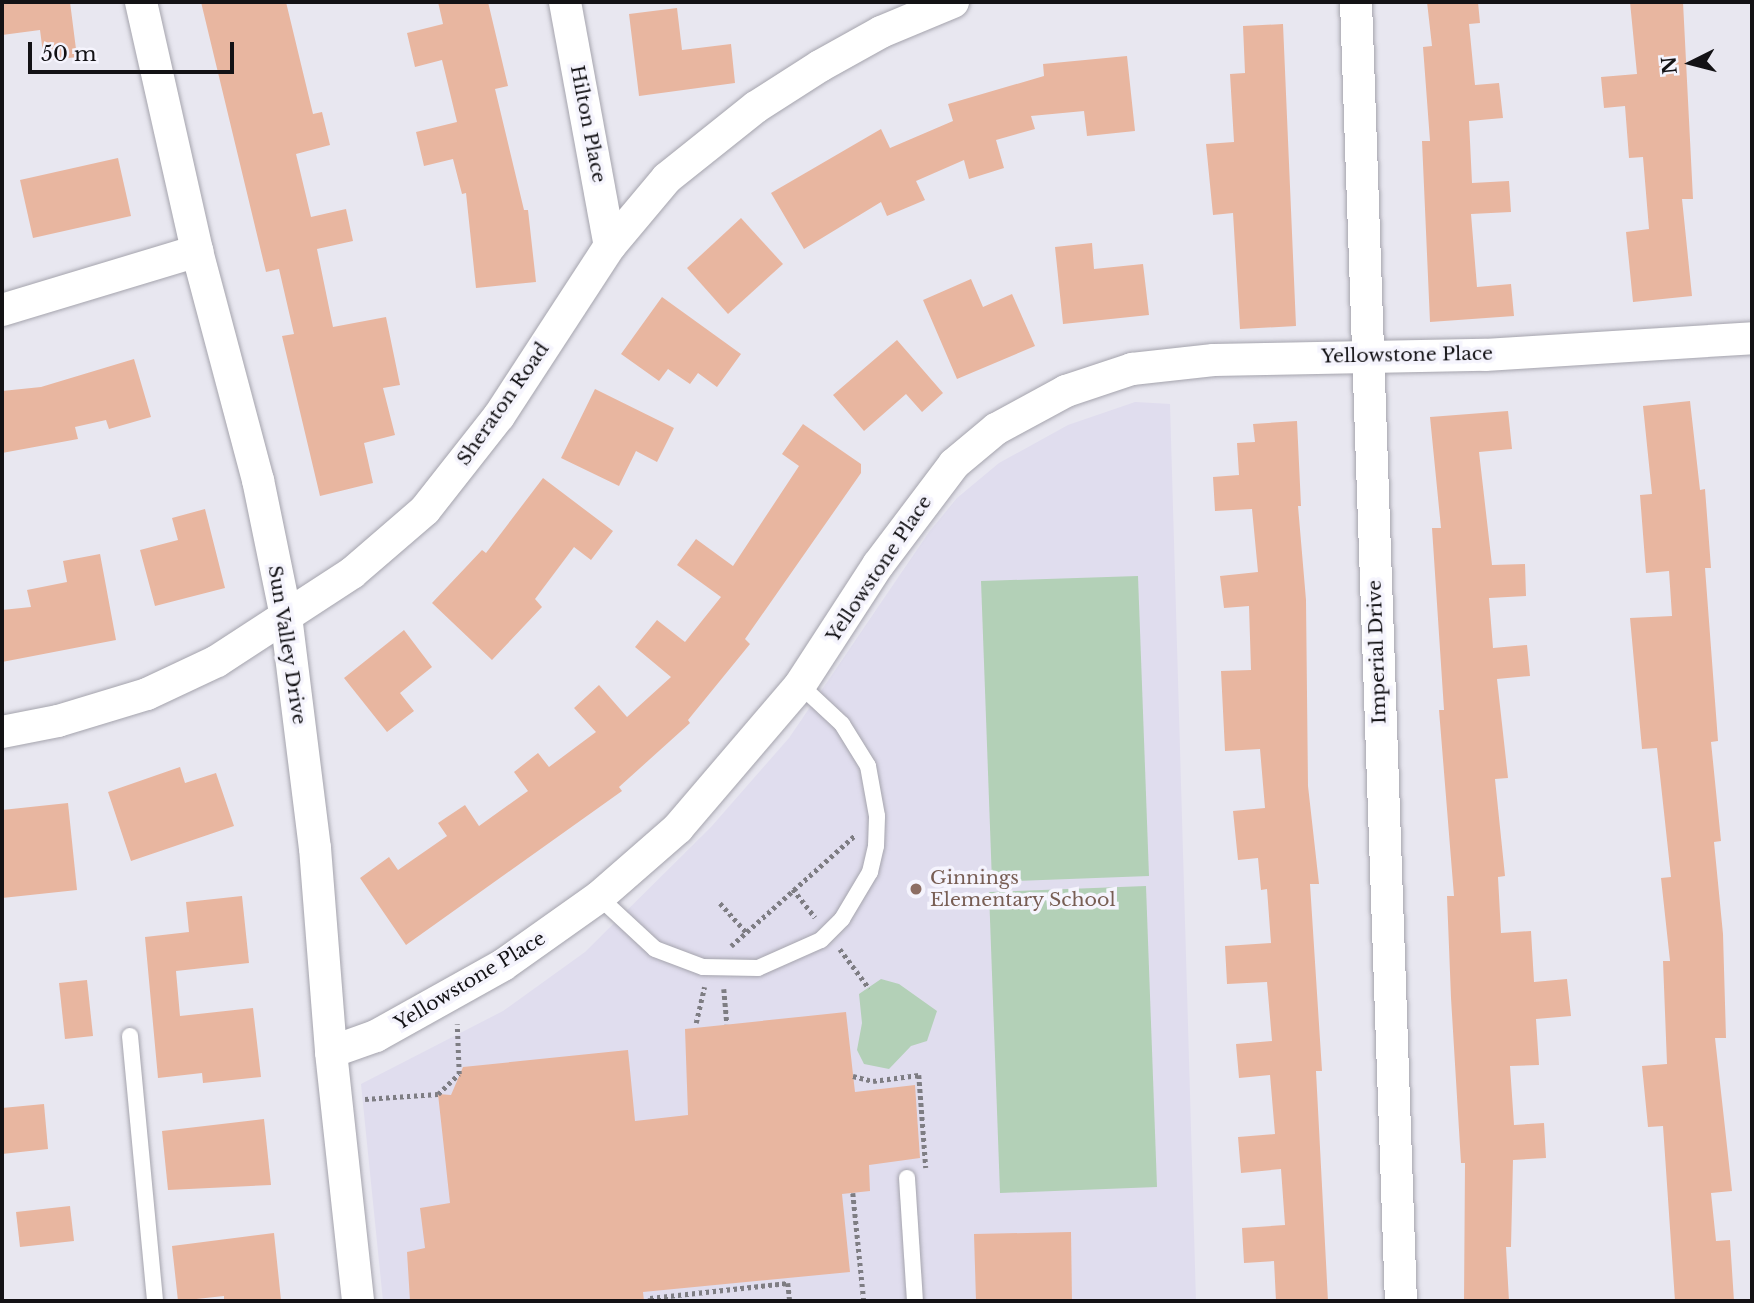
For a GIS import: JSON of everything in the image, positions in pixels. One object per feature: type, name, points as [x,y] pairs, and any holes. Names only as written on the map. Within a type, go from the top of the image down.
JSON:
[{"type":"street","name":"Sun Valley Drive","points":[[141,2],[197,251],[258,480],[286,616],[316,848],[331,1052],[358,1301]]},
{"type":"street","name":"Hilton Place","points":[[565,2],[610,246]]},
{"type":"street","name":"Sheraton Road","points":[[2,732],[58,721],[147,694],[217,662],[352,573],[425,510],[499,416],[610,246],[667,178],[756,107],[881,32],[953,2]]},
{"type":"street","name":"Imperial Drive","points":[[1356,2],[1365,356],[1401,1301]]},
{"type":"street","points":[[2,310],[197,251]]},
{"type":"street","name":"Yellowstone Place","points":[[331,1052],[376,1036],[503,965],[599,897],[678,828],[800,685],[926,498],[954,464],[996,429],[1066,391],[1132,369],[1214,360],[1485,355],[1752,338]]},
{"type":"lane","points":[[599,897],[621,922],[667,955],[703,967],[758,968],[821,940],[842,919],[870,872],[877,816],[868,766],[842,723],[800,685]]},
{"type":"lane","points":[[130,1036],[155,1301]]},
{"type":"lane","points":[[907,1178],[915,1301]]},
{"type":"path","points":[[729,948],[877,816]]},
{"type":"path","points":[[793,889],[816,918]]},
{"type":"path","points":[[720,903],[746,932]]},
{"type":"path","points":[[840,949],[869,988]]},
{"type":"path","points":[[696,1023],[704,987]]},
{"type":"path","points":[[724,989],[727,1024]]},
{"type":"path","points":[[360,1100],[438,1094],[458,1074],[457,1023]]},
{"type":"path","points":[[853,1076],[873,1081],[919,1075],[927,1178]]},
{"type":"path","points":[[853,1193],[864,1301]]},
{"type":"path","points":[[650,1301],[650,1298],[788,1280],[790,1301]]},
{"type":"shaded area","name":"Ginnings Elementary School","points":[[1135,402],[1170,404],[1196,1301],[383,1301],[361,1084],[503,1011],[585,952],[711,827],[789,738],[929,532],[957,498],[999,463],[1068,425]]},
{"type":"green space","points":[[1138,576],[1149,876],[992,882],[981,581]]},
{"type":"green space","points":[[1146,886],[1157,1187],[1000,1193],[989,892]]},
{"type":"green space","points":[[881,979],[899,984],[937,1011],[927,1041],[911,1046],[889,1069],[864,1064],[857,1050],[862,1023],[859,994]]},
{"type":"building","points":[[2,2],[70,2],[77,57],[44,61],[40,30],[2,35]]},
{"type":"building","points":[[201,2],[286,2],[313,114],[322,112],[330,145],[296,154],[311,217],[346,209],[353,241],[317,249],[333,327],[386,317],[400,385],[383,388],[395,435],[364,443],[373,483],[320,496],[282,336],[294,334],[279,269],[266,272]]},
{"type":"building","points":[[438,2],[488,2],[508,86],[495,89],[524,210],[528,210],[536,282],[476,288],[466,193],[462,194],[453,159],[424,166],[416,132],[457,122],[442,60],[415,67],[407,33],[443,24]]},
{"type":"building","points":[[1427,2],[1478,2],[1480,23],[1469,24],[1475,85],[1499,83],[1503,118],[1469,121],[1472,183],[1509,181],[1511,212],[1471,214],[1477,287],[1511,284],[1514,316],[1430,322],[1422,141],[1430,141],[1423,47],[1432,46]]},
{"type":"building","points":[[1630,2],[1683,2],[1693,199],[1682,199],[1692,296],[1633,302],[1626,232],[1649,229],[1643,157],[1629,158],[1625,106],[1604,108],[1601,77],[1637,74]]},
{"type":"building","points":[[677,8],[682,50],[731,44],[735,83],[639,96],[629,14]]},
{"type":"building","points":[[1283,24],[1296,326],[1240,329],[1233,213],[1213,215],[1206,144],[1234,142],[1230,74],[1245,73],[1243,26]]},
{"type":"building","points":[[1127,56],[1135,131],[1087,136],[1084,111],[1031,116],[1035,129],[996,140],[1004,168],[969,179],[964,160],[916,181],[925,200],[887,216],[881,202],[804,249],[771,193],[881,129],[890,148],[953,121],[948,104],[1044,76],[1043,64]]},
{"type":"building","points":[[118,158],[131,216],[33,238],[20,180]]},
{"type":"building","points":[[741,218],[783,264],[728,314],[687,268]]},
{"type":"building","points":[[1092,243],[1094,269],[1143,264],[1149,315],[1063,324],[1055,247]]},
{"type":"building","points":[[971,279],[983,307],[1012,294],[1035,346],[957,379],[923,300]]},
{"type":"building","points":[[662,297],[741,354],[717,387],[698,373],[690,384],[668,369],[659,381],[621,354]]},
{"type":"building","points":[[897,340],[943,393],[922,412],[906,394],[864,431],[833,395]]},
{"type":"building","points":[[134,359],[151,417],[109,429],[106,420],[75,427],[78,439],[2,453],[2,391],[41,387]]},
{"type":"building","points":[[595,389],[674,428],[657,462],[636,451],[619,486],[561,458]]},
{"type":"building","points":[[1690,401],[1700,490],[1705,489],[1711,568],[1705,568],[1718,741],[1711,742],[1721,841],[1714,842],[1723,934],[1726,1038],[1715,1038],[1732,1191],[1711,1193],[1716,1241],[1730,1240],[1734,1301],[1675,1301],[1663,1126],[1648,1127],[1642,1066],[1667,1064],[1663,961],[1670,961],[1661,878],[1671,877],[1657,748],[1642,749],[1630,618],[1672,616],[1669,571],[1646,573],[1640,495],[1652,494],[1643,406]]},
{"type":"building","points":[[1508,411],[1512,449],[1479,452],[1492,565],[1525,564],[1526,596],[1489,598],[1493,648],[1527,645],[1530,676],[1497,679],[1508,778],[1495,779],[1505,876],[1498,877],[1501,933],[1531,931],[1534,982],[1567,979],[1571,1016],[1536,1019],[1539,1065],[1510,1066],[1514,1125],[1544,1123],[1546,1158],[1513,1160],[1511,1247],[1506,1247],[1509,1301],[1464,1301],[1465,1163],[1461,1163],[1447,896],[1454,896],[1439,710],[1444,710],[1432,528],[1441,528],[1430,417]]},
{"type":"building","points":[[1297,421],[1301,506],[1298,506],[1306,600],[1308,786],[1319,884],[1310,884],[1322,1071],[1316,1071],[1328,1301],[1276,1301],[1274,1261],[1244,1263],[1242,1228],[1285,1225],[1281,1169],[1241,1173],[1238,1137],[1275,1134],[1270,1075],[1239,1078],[1236,1044],[1272,1041],[1267,982],[1227,984],[1225,946],[1271,943],[1267,889],[1261,890],[1258,858],[1238,860],[1233,811],[1265,808],[1260,749],[1225,751],[1221,671],[1251,670],[1249,606],[1224,608],[1220,576],[1258,572],[1252,509],[1215,511],[1213,477],[1239,475],[1237,443],[1255,442],[1253,424]]},
{"type":"building","points":[[803,424],[861,464],[861,473],[745,639],[750,644],[688,720],[690,723],[619,787],[622,791],[406,945],[360,878],[389,857],[398,870],[447,836],[438,823],[465,805],[479,826],[528,791],[514,772],[538,753],[549,767],[596,732],[574,708],[599,685],[627,717],[671,677],[635,647],[657,620],[685,642],[721,597],[677,565],[696,539],[733,566],[799,466],[782,454]]},
{"type":"building","points":[[543,478],[613,531],[591,560],[574,547],[535,599],[542,607],[492,660],[432,603],[482,550],[486,553]]},
{"type":"building","points":[[205,509],[225,588],[155,606],[140,550],[178,540],[172,518]]},
{"type":"building","points":[[100,554],[116,640],[2,662],[2,610],[31,607],[27,590],[67,582],[63,561]]},
{"type":"building","points":[[404,630],[432,667],[400,693],[414,711],[387,732],[344,678]]},
{"type":"building","points":[[180,767],[185,783],[216,773],[234,826],[131,861],[108,792]]},
{"type":"building","points":[[68,803],[77,890],[2,898],[2,810]]},
{"type":"building","points":[[242,896],[249,963],[176,971],[180,1016],[253,1008],[261,1077],[203,1083],[202,1073],[158,1078],[145,937],[189,932],[186,902]]},
{"type":"building","points":[[87,980],[93,1036],[65,1039],[59,983]]},
{"type":"building","points":[[846,1012],[855,1092],[915,1085],[920,1158],[869,1165],[870,1191],[842,1194],[850,1272],[643,1292],[644,1301],[410,1301],[407,1252],[425,1248],[420,1208],[450,1203],[438,1094],[451,1095],[463,1067],[628,1050],[635,1121],[688,1115],[685,1029]]},
{"type":"building","points":[[44,1104],[48,1149],[2,1154],[2,1108]]},
{"type":"building","points":[[264,1119],[271,1185],[168,1190],[162,1131]]},
{"type":"building","points":[[70,1206],[74,1241],[20,1247],[16,1212]]},
{"type":"building","points":[[1071,1232],[1072,1301],[976,1301],[974,1234]]},
{"type":"building","points":[[274,1233],[281,1300],[224,1301],[224,1296],[178,1301],[172,1246]]},
{"type":"place","name":"Ginnings Elementary School","points":[[916,889]]}]
